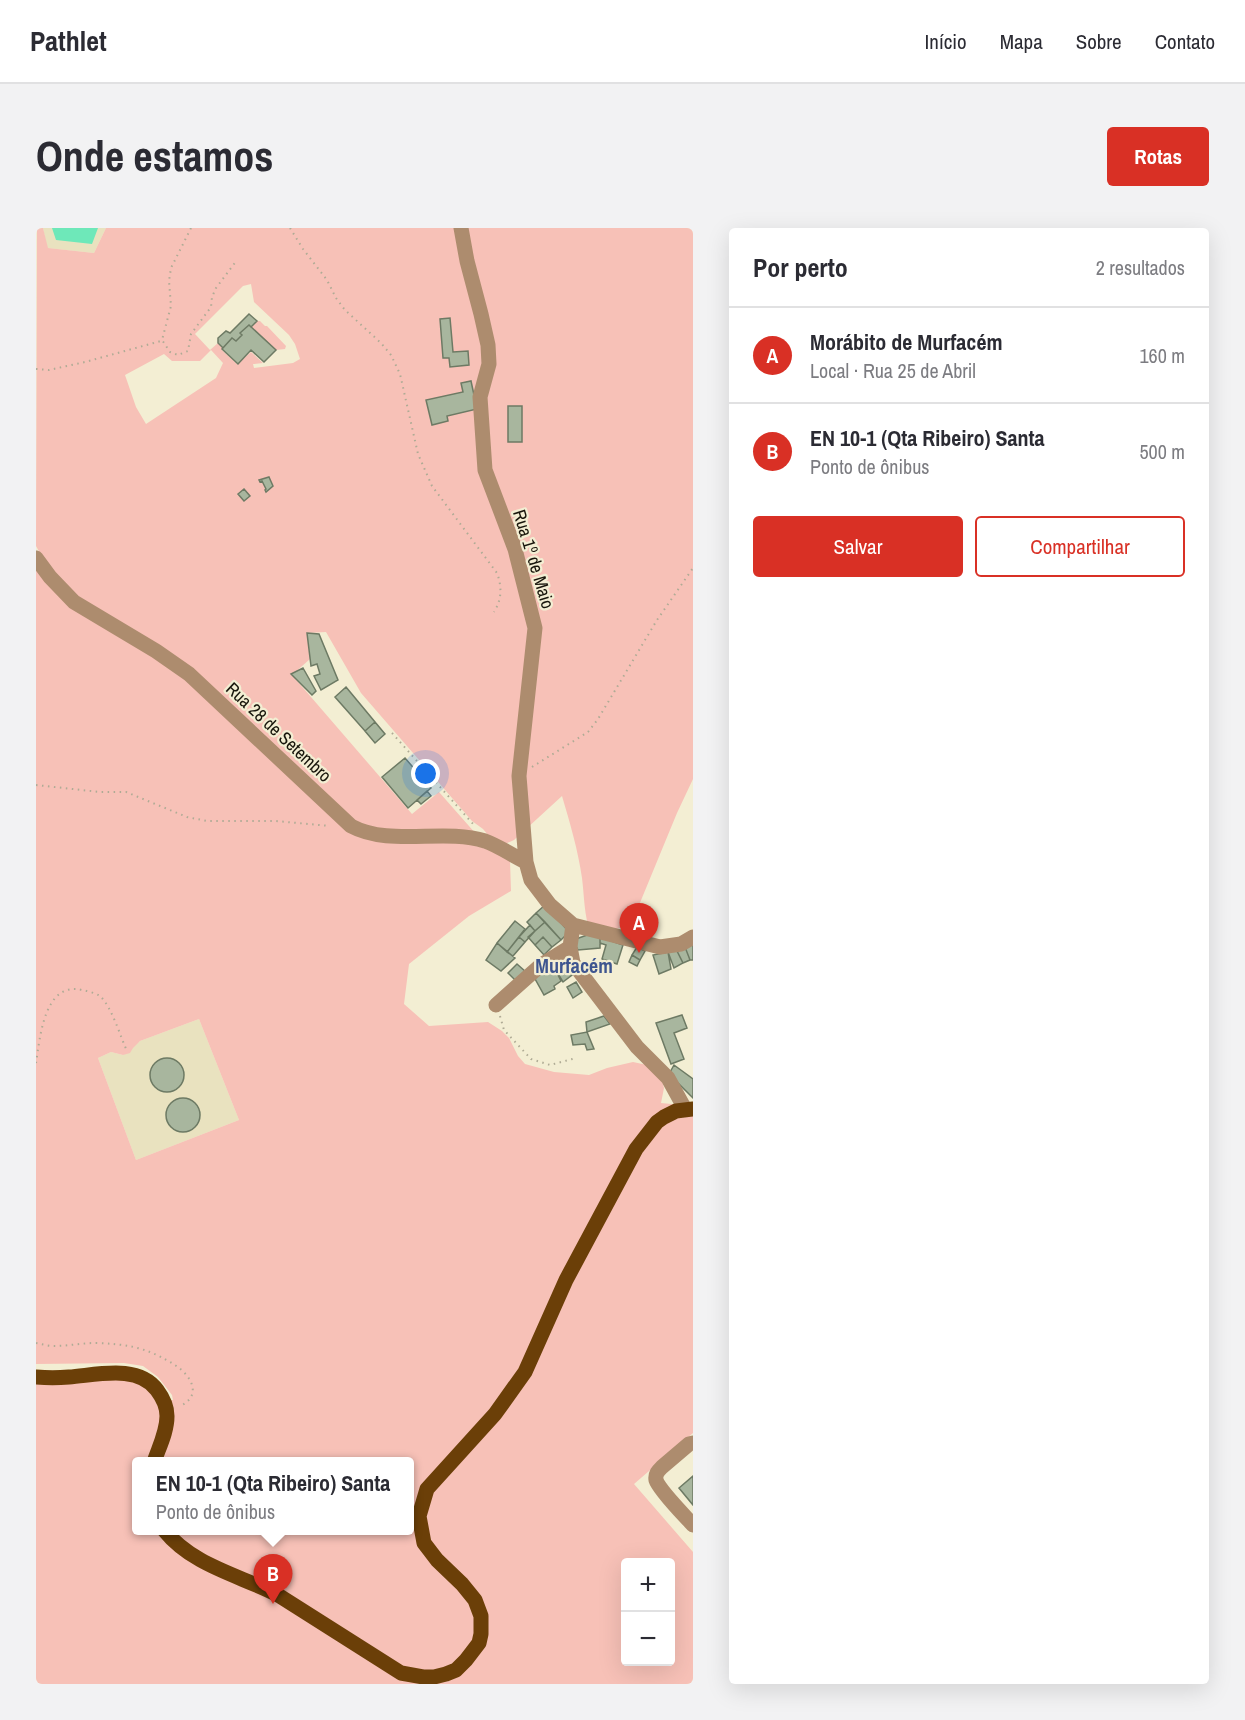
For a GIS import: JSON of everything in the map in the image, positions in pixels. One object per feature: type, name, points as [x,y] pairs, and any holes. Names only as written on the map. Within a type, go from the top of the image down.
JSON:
[{"type":"main road","points":[[168,1535],[186,1552],[206,1564],[278,1595],[401,1672],[434,1677],[456,1670],[478,1643],[481,1634],[481,1616],[470,1592],[436,1560],[424,1543],[419,1516],[427,1489],[495,1414],[525,1372],[566,1280],[636,1149],[657,1122],[671,1113],[689,1109]]},
{"type":"main road","points":[[36,1377],[58,1378],[121,1373],[148,1381],[164,1402],[167,1417],[163,1438],[156,1457]]},
{"type":"street","name":"Rua 1º de Maio","points":[[461,228],[488,345],[489,364],[480,398],[485,470],[515,549],[535,628],[519,776],[526,862],[531,880],[550,905],[573,925]]},
{"type":"street","name":"Rua 28 de Setembro","points":[[36,558],[50,577],[74,602],[156,651],[189,674],[351,826],[374,835],[452,837],[485,842],[526,862]]},
{"type":"street","points":[[689,1109],[668,1078],[637,1047],[573,963],[570,947],[573,925],[660,947],[681,944],[693,937]]},
{"type":"street","points":[[496,1005],[541,965],[570,947]]},
{"type":"street","points":[[693,1443],[688,1444],[656,1475],[659,1485],[693,1525]]},
{"type":"path","points":[[191,228],[171,268],[169,281],[171,306],[162,340],[174,355],[188,351],[190,334],[208,312],[213,293],[237,260]]},
{"type":"path","points":[[290,228],[345,310],[381,343],[396,364],[403,384],[418,454],[432,486],[500,580],[501,594],[494,612]]},
{"type":"path","points":[[36,369],[49,370],[162,340]]},
{"type":"path","points":[[519,776],[588,732],[657,620],[693,568]]},
{"type":"path","points":[[392,733],[479,832],[485,842]]},
{"type":"path","points":[[36,785],[100,792],[126,792],[187,817],[207,821],[276,821],[351,826]]},
{"type":"path","points":[[36,1063],[44,1019],[60,993],[73,988],[86,990],[99,996],[107,1006],[127,1051]]},
{"type":"path","points":[[496,1005],[504,1030],[531,1059],[550,1065],[576,1058]]},
{"type":"shaded area","points":[[37,228],[43,228],[48,248],[94,253],[106,228],[693,228],[693,779],[637,910],[627,926],[612,930],[588,925],[578,857],[562,796],[514,840],[505,844],[495,843],[483,829],[472,821],[361,693],[326,632],[307,633],[310,659],[292,675],[412,814],[439,792],[476,834],[360,828],[191,672],[96,613],[52,575],[36,546]],"holes":[[[251,284],[254,302],[289,335],[300,359],[293,363],[254,368],[253,364],[263,363],[251,352],[237,364],[218,343],[210,350],[195,334],[243,286]],[[211,350],[223,363],[216,378],[146,424],[136,407],[125,375],[164,354],[172,361],[200,361]]]},
{"type":"shaded area","points":[[43,228],[106,228],[94,253],[47,248]]},
{"type":"shaded area","points":[[52,228],[98,228],[92,244],[56,240]]},
{"type":"shaded area","points":[[257,321],[267,326],[286,346],[285,349],[276,350],[251,327]]},
{"type":"shaded area","points":[[36,566],[177,669],[343,824],[485,844],[510,861],[511,891],[469,916],[409,964],[404,1004],[429,1026],[488,1022],[509,1038],[525,1064],[554,1072],[589,1075],[633,1062],[647,1065],[661,1077],[664,1088],[661,1103],[693,1106],[693,1433],[634,1484],[693,1552],[693,1684],[36,1684],[36,1381],[116,1377],[136,1381],[143,1385],[156,1402],[173,1400],[172,1395],[158,1377],[143,1366],[124,1363],[36,1364]],"holes":[[[199,1019],[239,1120],[136,1160],[98,1058],[111,1052],[123,1055],[130,1053],[140,1041]]]},
{"type":"shaded area","points":[[199,1019],[239,1120],[136,1160],[98,1058],[111,1052],[123,1055],[140,1041]]},
{"type":"building","points":[[249,314],[257,321],[240,333],[242,335],[236,341],[232,338],[223,348],[218,343],[218,338],[226,331],[230,333]]},
{"type":"building","points":[[450,318],[453,352],[468,351],[469,365],[450,367],[449,358],[443,358],[440,319]]},
{"type":"building","points":[[249,325],[276,350],[264,362],[251,350],[238,364],[222,349],[232,338],[236,341],[242,335],[240,333]]},
{"type":"building","points":[[471,381],[477,409],[447,416],[448,421],[432,425],[426,400],[463,392],[461,383]]},
{"type":"building","points":[[508,406],[522,406],[522,442],[508,442]]},
{"type":"building","points":[[269,477],[273,486],[266,492],[262,481],[259,480]]},
{"type":"building","points":[[244,489],[250,496],[244,501],[238,494]]},
{"type":"building","points":[[307,633],[319,634],[338,680],[321,690],[314,676],[320,674],[317,664],[311,666]]},
{"type":"building","points":[[303,668],[316,691],[312,695],[291,674]]},
{"type":"building","points":[[346,687],[375,722],[365,731],[335,697]]},
{"type":"building","points":[[375,722],[385,734],[375,743],[365,731]]},
{"type":"building","points":[[405,758],[431,788],[408,808],[382,777]]},
{"type":"building","points":[[427,791],[431,796],[421,804],[417,800]]},
{"type":"building","points":[[545,905],[569,932],[561,940],[536,913]]},
{"type":"building","points":[[536,913],[545,922],[535,931],[527,922]]},
{"type":"building","points":[[634,918],[654,924],[646,941],[626,935]]},
{"type":"building","points":[[515,921],[525,929],[507,952],[497,943]]},
{"type":"building","points":[[545,922],[561,940],[552,947],[543,937],[535,945],[528,937]]},
{"type":"building","points":[[530,925],[535,931],[525,942],[519,937]]},
{"type":"building","points":[[590,934],[600,935],[600,948],[578,950],[573,940]]},
{"type":"building","points":[[519,937],[525,942],[513,956],[507,952]]},
{"type":"building","points":[[543,937],[552,947],[544,955],[535,945]]},
{"type":"building","points":[[600,937],[623,945],[617,964],[602,959],[606,945],[600,943]]},
{"type":"building","points":[[497,943],[515,958],[501,971],[486,960]]},
{"type":"building","points":[[693,944],[693,960],[690,960],[685,947]]},
{"type":"building","points":[[637,947],[645,951],[640,960],[632,955]]},
{"type":"building","points":[[685,947],[690,960],[683,963],[676,949]]},
{"type":"building","points":[[676,949],[683,963],[674,968],[668,952]]},
{"type":"building","points":[[668,952],[671,969],[659,974],[653,955]]},
{"type":"building","points":[[632,955],[640,960],[637,966],[629,962]]},
{"type":"building","points":[[562,961],[572,975],[563,982],[554,967]]},
{"type":"building","points":[[517,964],[526,972],[517,982],[508,973]]},
{"type":"building","points":[[554,967],[561,981],[554,986],[555,989],[544,995],[534,977]]},
{"type":"building","points":[[576,982],[582,992],[573,998],[567,987]]},
{"type":"building","points":[[682,1015],[687,1028],[674,1033],[684,1059],[671,1064],[656,1023]]},
{"type":"building","points":[[604,1016],[610,1024],[587,1032],[586,1022]]},
{"type":"building","points":[[587,1032],[594,1049],[587,1050],[585,1044],[573,1045],[571,1035]]},
{"type":"building","points":[[167,1058],[179,1063],[184,1075],[179,1087],[167,1092],[155,1087],[150,1075],[155,1063]]},
{"type":"building","points":[[674,1065],[693,1079],[693,1098],[669,1074]]},
{"type":"building","points":[[183,1098],[195,1103],[200,1115],[195,1127],[183,1132],[171,1127],[166,1115],[171,1103]]},
{"type":"building","points":[[693,1476],[693,1505],[679,1488]]},
{"type":"place","name":"Morábito de Murfacém","points":[[639,953]]},
{"type":"place","name":"EN 10-1 (Qta Ribeiro) Santa","points":[[273,1604]]},
{"type":"district","name":"Murfacém","points":[[574,965]]}]
